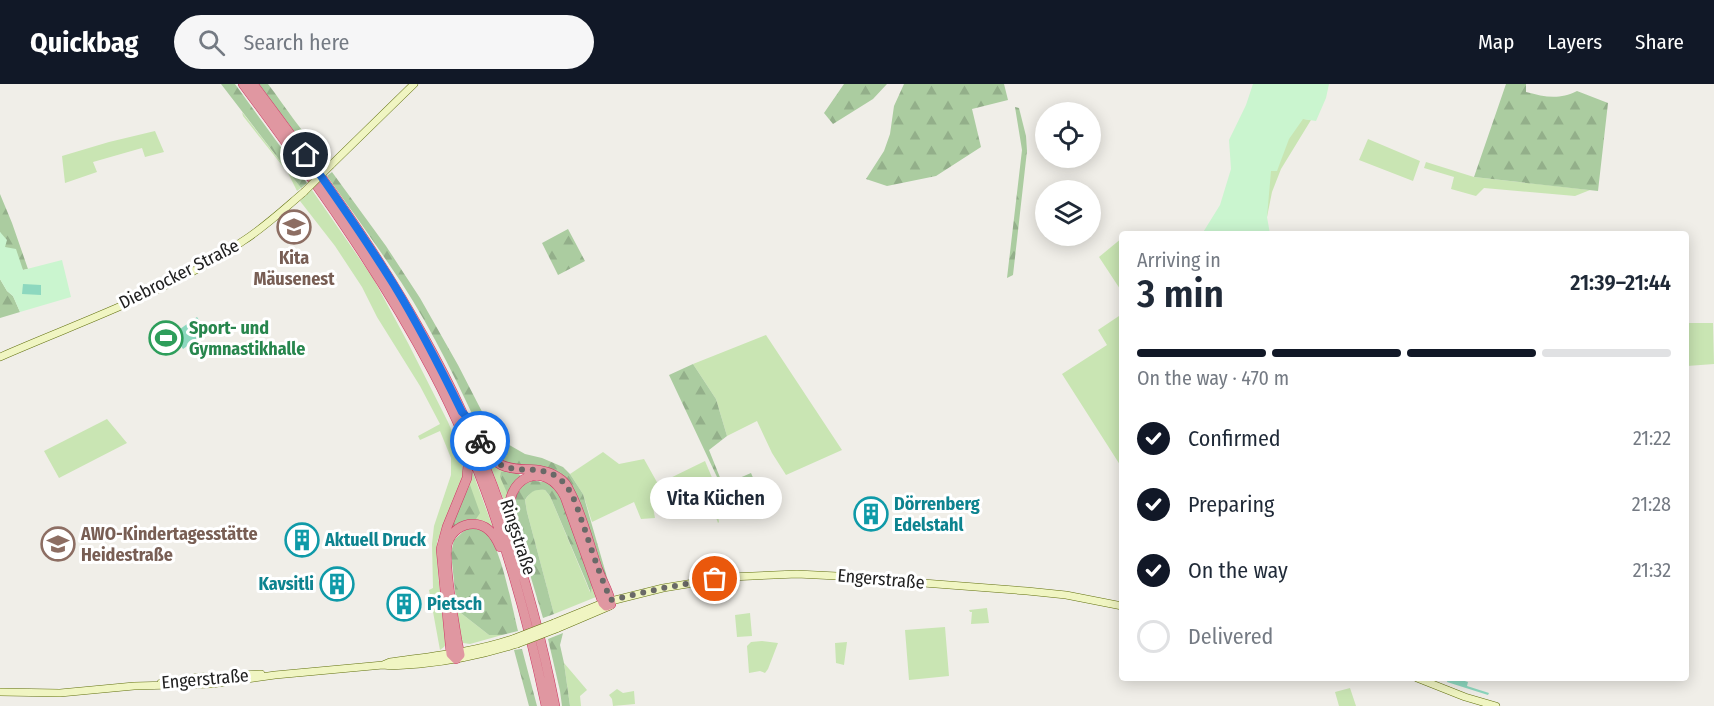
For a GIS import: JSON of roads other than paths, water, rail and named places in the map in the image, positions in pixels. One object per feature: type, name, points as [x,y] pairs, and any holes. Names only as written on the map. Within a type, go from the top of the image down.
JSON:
[{"type":"highway","name":"Ringstraße","points":[[243,84],[319,188],[387,290],[457,411],[491,481],[512,540],[540,638],[555,706]]},
{"type":"highway","name":"Ringstraße","points":[[253,84],[338,200],[394,285],[436,360],[457,411],[504,544],[532,642],[546,706]]},
{"type":"highway","points":[[456,655],[441,549],[468,471],[466,456],[453,423],[457,411],[470,420],[482,446],[496,462],[518,470],[553,474],[566,484],[575,501],[608,603]]},
{"type":"highway","points":[[512,540],[514,534],[508,510],[512,491],[522,480],[528,478],[537,476],[552,480],[565,497],[608,603]]},
{"type":"highway","points":[[456,655],[457,640],[446,557],[448,542],[455,531],[471,524],[491,531],[500,545],[511,584],[519,593]]},
{"type":"main road","name":"Diebrocker Straße","points":[[0,357],[133,300],[192,272],[243,242],[303,192],[414,84]]},
{"type":"main road","name":"Engerstraße","points":[[0,692],[60,693],[134,687],[200,677],[275,675],[383,665],[413,665],[516,641],[608,603],[640,594],[729,577],[819,574],[1046,592],[1119,605]]},
{"type":"main road","points":[[1425,681],[1496,706]]},
{"type":"place","name":"Kita Mäusenest","points":[[294,227]]},
{"type":"place","name":"Sport- und Gymnastikhalle","points":[[166,338]]},
{"type":"place","name":"Dörrenberg Edelstahl","points":[[871,514]]},
{"type":"place","name":"Aktuell Druck","points":[[302,540]]},
{"type":"place","name":"AWO-Kindertagesstätte Heidestraße","points":[[58,544]]},
{"type":"place","name":"Vita Küchen","points":[[715,579]]},
{"type":"place","name":"Kavsitli","points":[[337,584]]},
{"type":"place","name":"Pietsch","points":[[404,604]]}]
